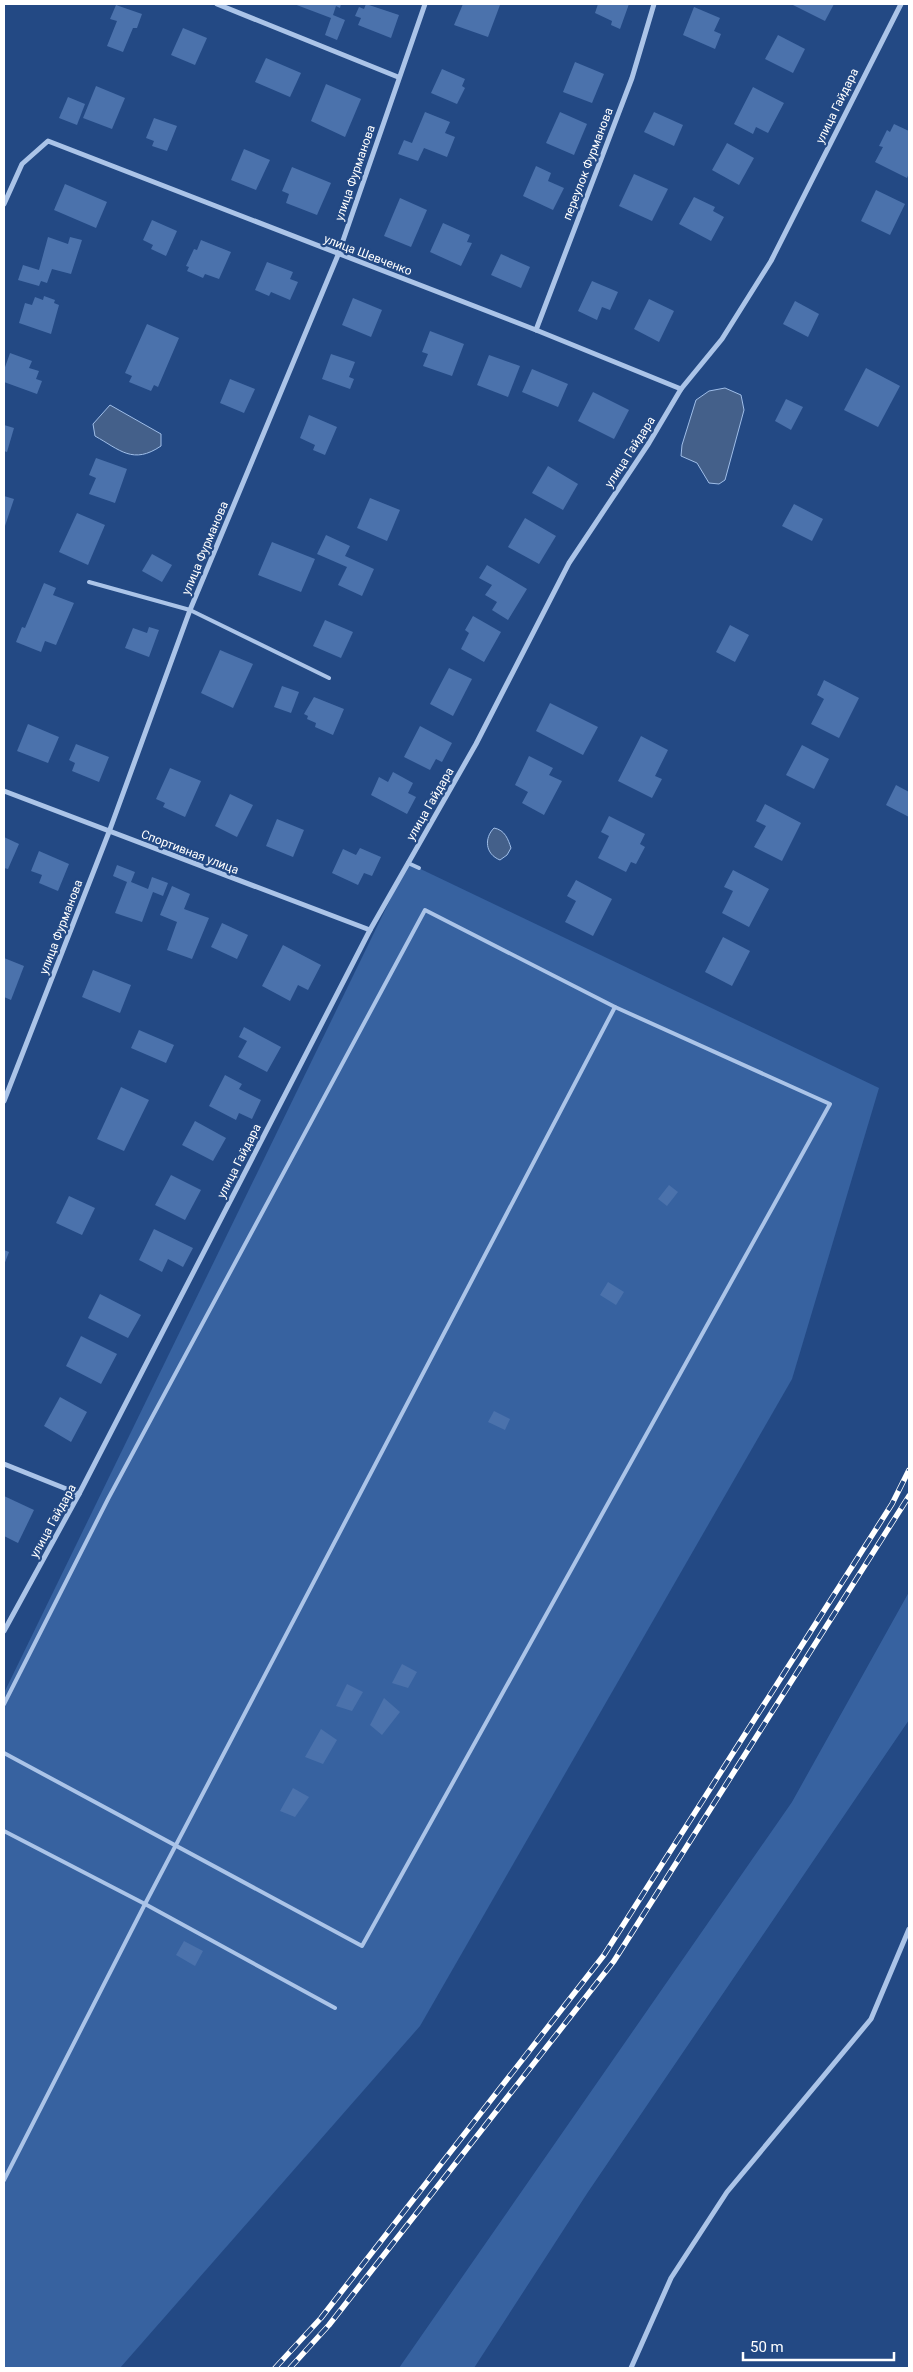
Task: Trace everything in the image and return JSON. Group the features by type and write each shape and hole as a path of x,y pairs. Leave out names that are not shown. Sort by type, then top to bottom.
{"street":[{"path":"217,4 398,77"},
{"name":"улица Фурманова","path":"4,1101 109,832 190,610 338,255 398,77 425,4"},
{"name":"переулок Фурманова","path":"536,330 632,78 654,4"},
{"name":"улица Гайдара","path":"4,1631 79,1494 370,930 476,744 569,563 649,443 681,389 722,339 771,261 901,4"},
{"name":"улица Шевченко","path":"4,204 22,164 48,141 338,255 536,330 681,389"},
{"name":"Спортивная улица","path":"4,790 109,832 370,930"},
{"path":"4,1464 79,1494"},
{"path":"631,2368 671,2278 727,2192 871,2019 909,1929"}],"lane":[{"path":"89,582 190,610 329,678"},
{"path":"408,863 419,868"},
{"path":"4,1704 113,1490 425,910 615,1007 830,1104 362,1946 4,1753"},
{"path":"4,2180 175,1846 615,1007"},
{"path":"4,1831 145,1904 335,2008"}],"shaded area":[{"path":"725,388 741,395 744,410 725,480 719,484 709,483 697,463 681,456 682,445 696,400 709,391"},
{"path":"110,405 161,434 161,446 151,452 134,455 119,450 95,436 93,424"},
{"path":"494,828 503,833 511,848 507,855 500,860 491,854 488,846 489,836"},
{"path":"408,863 879,1088 792,1379 420,2026 120,2368 4,2368 4,1693"},
{"path":"909,1592 909,1720 588,2192 474,2368 399,2368 792,1802"}],"building":[{"path":"294,4 341,4 340,8 336,6 333,15 345,20 337,40 325,35 331,18"},
{"path":"366,4 399,15 391,38 358,25 361,18 355,16 359,7 364,9"},
{"path":"463,4 500,5 488,37 454,25"},
{"path":"598,4 629,4 620,29 611,25 612,21 595,13"},
{"path":"791,4 834,4 825,21"},
{"path":"116,5 142,14 137,28 133,28 123,52 107,46 117,21 110,19"},
{"path":"694,7 720,18 714,31 721,34 715,49 683,35"},
{"path":"183,28 207,38 195,65 171,55"},
{"path":"778,35 805,49 793,73 765,59"},
{"path":"266,58 301,73 290,97 255,82"},
{"path":"575,62 604,74 592,103 563,92"},
{"path":"442,69 465,79 462,86 465,88 457,104 431,93"},
{"path":"326,84 361,99 345,137 311,121"},
{"path":"96,86 125,98 112,129 83,118"},
{"path":"753,87 784,103 768,133 756,127 753,134 734,124"},
{"path":"68,97 85,104 77,125 59,118"},
{"path":"425,112 450,122 445,133 455,137 447,157 424,148 418,161 398,154 404,140 412,143"},
{"path":"560,112 587,124 574,155 546,143"},
{"path":"654,112 683,125 674,146 644,132"},
{"path":"154,118 177,126 167,151 152,146 154,141 146,138"},
{"path":"894,124 909,131 909,173 907,178 875,162 883,147 879,146 887,130 890,132"},
{"path":"727,143 754,158 739,185 712,170"},
{"path":"244,149 270,160 256,190 231,180"},
{"path":"536,166 551,173 548,181 564,188 553,210 523,196"},
{"path":"292,167 331,183 317,215 286,203 289,194 282,191"},
{"path":"634,174 668,189 652,221 619,206"},
{"path":"65,184 107,202 96,228 54,210"},
{"path":"876,190 905,204 890,235 861,221"},
{"path":"694,197 715,207 713,211 724,217 711,241 679,224"},
{"path":"400,198 427,210 411,247 384,236"},
{"path":"152,220 177,231 166,256 151,249 153,245 143,240"},
{"path":"443,223 470,235 467,242 472,243 461,266 430,252"},
{"path":"48,237 68,244 70,237 82,240 71,274 52,269 47,283 41,281 39,286 18,280 23,265 39,270"},
{"path":"201,240 231,252 219,279 205,274 203,278 187,271 189,267 186,266 194,249 197,250"},
{"path":"501,254 530,267 521,288 491,275"},
{"path":"267,262 293,272 290,279 298,282 290,300 271,292 269,296 255,290"},
{"path":"592,281 618,292 610,310 602,307 597,320 578,311"},
{"path":"44,296 55,300 54,303 59,305 51,334 19,323 25,303 32,305 35,297 43,300"},
{"path":"353,298 382,310 371,337 342,325"},
{"path":"649,299 674,311 659,342 634,329"},
{"path":"795,301 819,314 808,337 783,324"},
{"path":"147,324 179,338 158,387 154,385 151,391 129,382 132,376 125,373"},
{"path":"430,331 464,344 452,376 423,366 428,354 422,352"},
{"path":"10,353 32,361 29,368 39,371 36,379 42,381 37,394 4,382 4,370"},
{"path":"331,354 355,362 349,377 354,379 350,389 322,379"},
{"path":"489,355 520,366 508,397 477,385"},
{"path":"866,368 900,386 878,427 844,410"},
{"path":"532,369 568,384 558,407 522,392"},
{"path":"230,379 255,389 244,413 220,403"},
{"path":"593,392 629,410 614,439 578,421"},
{"path":"786,399 803,407 791,430 775,421"},
{"path":"309,415 337,427 325,455 313,450 315,445 300,438"},
{"path":"4,425 14,428 7,452 4,451"},
{"path":"96,458 127,469 115,503 89,494 96,478 89,475"},
{"path":"548,466 578,484 563,510 532,493"},
{"path":"4,496 14,499 5,526 4,525"},
{"path":"370,498 400,510 387,541 357,528"},
{"path":"794,504 823,519 812,541 782,526"},
{"path":"77,513 105,525 88,565 59,552"},
{"path":"525,518 556,536 539,564 508,547"},
{"path":"326,535 350,546 345,556 374,569 362,596 338,585 347,567 317,554"},
{"path":"272,542 315,559 301,592 258,575"},
{"path":"152,554 172,565 162,582 142,571"},
{"path":"487,565 527,589 508,620 492,610 497,602 485,595 492,585 479,578"},
{"path":"44,583 56,588 53,595 74,603 56,645 45,641 41,652 16,642 22,627 25,628"},
{"path":"473,616 501,632 484,662 461,649 469,633 465,630"},
{"path":"325,620 353,632 341,658 313,646"},
{"path":"730,625 749,635 735,662 716,652"},
{"path":"149,627 159,630 149,657 125,648 133,628 147,633"},
{"path":"220,650 253,664 233,708 201,693"},
{"path":"449,668 472,679 453,716 430,704"},
{"path":"824,680 859,698 839,738 811,724 824,699 817,695"},
{"path":"282,686 299,692 291,713 274,707"},
{"path":"314,697 344,709 333,735 315,727 316,723 307,719 308,716 304,714"},
{"path":"550,703 598,727 583,755 536,731"},
{"path":"28,724 59,737 48,763 17,751"},
{"path":"420,726 452,743 442,762 436,759 430,770 404,757"},
{"path":"641,736 668,750 655,776 662,779 652,798 618,781"},
{"path":"76,744 109,757 99,782 72,771 75,763 69,760"},
{"path":"802,745 829,759 814,789 786,775"},
{"path":"529,756 553,768 549,775 562,781 544,815 522,803 528,792 515,785"},
{"path":"170,768 201,781 185,817 163,807 165,803 156,799"},
{"path":"393,772 413,783 408,793 416,797 407,814 371,795 379,777 388,782"},
{"path":"896,785 909,792 909,817 886,805"},
{"path":"230,794 253,805 237,837 215,826"},
{"path":"765,804 801,823 782,861 754,847 766,826 756,821"},
{"path":"609,816 645,834 640,844 645,847 636,864 631,862 626,872 598,858 609,836 601,832"},
{"path":"277,819 304,830 293,857 266,846"},
{"path":"4,837 19,844 8,869 4,868"},
{"path":"360,848 381,857 372,876 364,873 358,885 332,873 343,849 356,855"},
{"path":"39,851 69,864 58,891 39,883 42,875 31,871"},
{"path":"117,865 135,872 131,882 148,889 152,877 168,883 163,896 153,892 142,922 115,913 127,882 113,876"},
{"path":"733,870 769,889 749,927 722,913 733,891 724,887"},
{"path":"576,880 612,899 593,936 565,922 576,901 567,896"},
{"path":"172,886 190,894 184,909 209,918 192,959 167,950 177,922 160,915"},
{"path":"222,923 248,935 237,959 211,947"},
{"path":"723,937 750,951 732,986 705,972"},
{"path":"283,945 321,965 308,990 298,985 290,1001 262,986"},
{"path":"4,958 24,966 11,1000 4,997"},
{"path":"93,970 131,985 120,1013 82,997"},
{"path":"244,1027 281,1047 267,1072 238,1057 247,1041 239,1037"},
{"path":"139,1030 174,1045 166,1063 131,1048"},
{"path":"225,1075 242,1084 239,1089 261,1100 252,1119 239,1113 236,1120 209,1106"},
{"path":"121,1087 149,1100 124,1151 97,1139"},
{"path":"195,1121 226,1138 213,1161 182,1145"},
{"path":"171,1175 201,1190 185,1220 155,1205"},
{"path":"669,1185 678,1192 667,1206 658,1199"},
{"path":"69,1196 95,1208 82,1235 56,1223"},
{"path":"154,1229 193,1248 183,1267 168,1259 162,1272 139,1260"},
{"path":"4,1250 9,1252 4,1265"},
{"path":"608,1282 624,1292 616,1305 600,1295"},
{"path":"100,1294 141,1315 128,1338 88,1318"},
{"path":"81,1336 117,1354 101,1384 66,1366"},
{"path":"60,1397 87,1412 71,1442 44,1426"},
{"path":"494,1411 510,1419 505,1430 488,1422"},
{"path":"4,1496 34,1510 18,1543 4,1536"},
{"path":"402,1664 417,1672 408,1688 392,1683"},
{"path":"347,1684 363,1692 352,1711 336,1706"},
{"path":"384,1698 400,1712 382,1735 370,1725"},
{"path":"321,1729 337,1740 323,1764 305,1757"},
{"path":"293,1788 309,1797 295,1817 280,1811"},
{"path":"184,1941 203,1951 195,1966 176,1955"}],"railway":[{"path":"275,2368 321,2318 604,1955 892,1504 909,1470"},
{"path":"290,2368 329,2325 614,1961 909,1496"}]}
